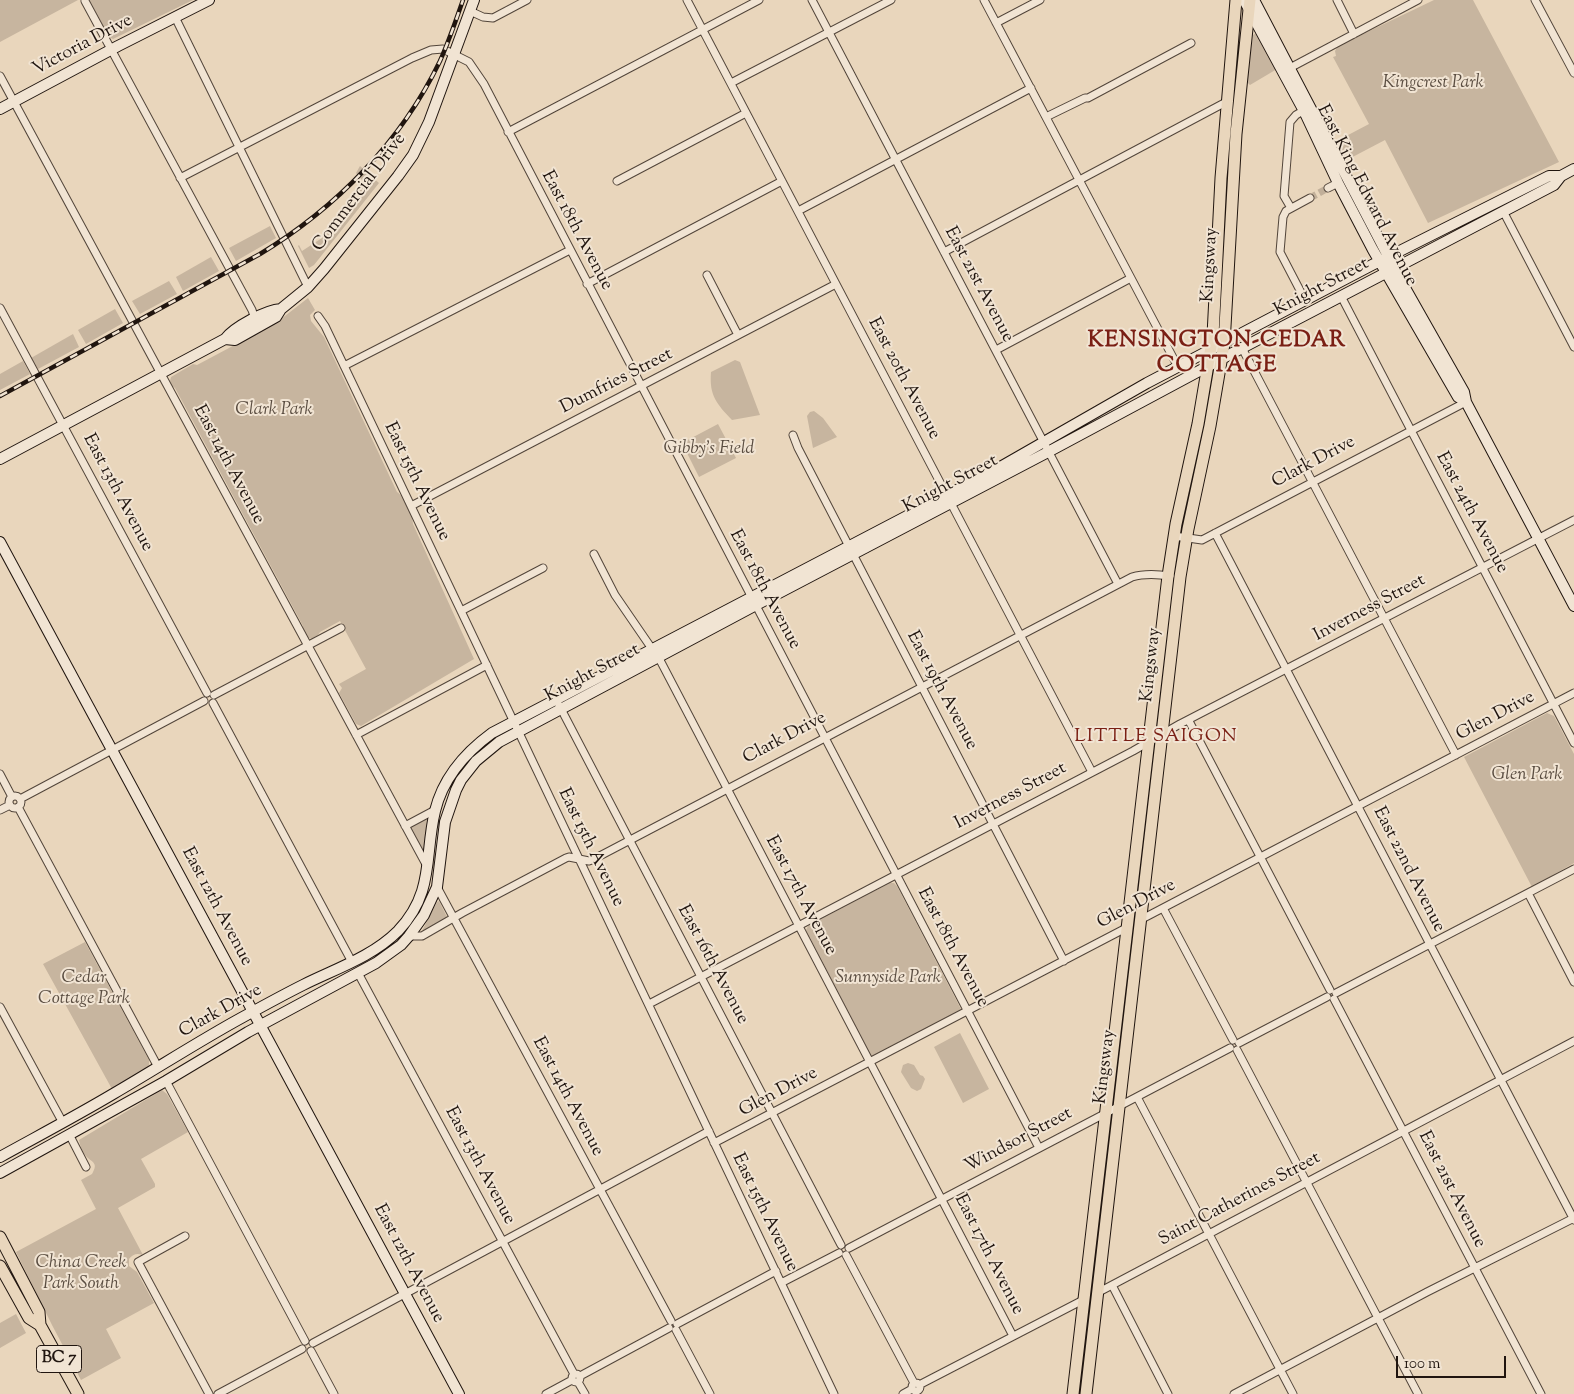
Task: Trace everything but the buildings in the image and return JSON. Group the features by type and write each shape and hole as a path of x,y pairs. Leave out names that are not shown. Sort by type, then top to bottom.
{"main road":[{"name":"Victoria Drive","path":"0,109 111,49 209,0"},
{"name":"Commercial Drive","path":"226,339 235,340 276,317 281,309 308,287 369,213 412,155 429,122 474,0"},
{"name":"Kingsway","path":"1086,1394 1162,734 1174,576 1174,536 1198,424 1213,335 1226,102 1236,0"},
{"name":"Kingsway","path":"1073,1394 1149,742 1174,576 1186,538 1210,426 1224,344 1236,134 1250,3"},
{"name":"East King Edward Avenue","path":"1250,3 1390,270 1464,392 1466,402 1574,606"},
{"name":"East King Edward Avenue","path":"1307,109 1338,182 1384,258"},
{"name":"Knight Street","path":"437,887 445,822 458,785 468,770 488,750 518,731 561,709 655,654 753,601 1554,185 1561,176 1574,169"},
{"name":"Knight Street","path":"1046,448 1178,367 1384,258 1549,176 1561,176"},
{"name":"Commercial Drive","path":"0,459 226,339 230,332 272,310 281,309"},
{"name":"East 12th Avenue","path":"0,542 459,1394"},
{"name":"Knight Street","path":"428,869 435,810 449,780 466,756 481,741 514,720 556,699 655,654"},
{"name":"Clark Drive","path":"0,1157 204,1039 381,945 406,921 421,895 428,869"},
{"name":"Clark Drive","path":"0,1174 166,1081 260,1025 386,957 409,936 424,915 437,887"},
{"name":"BC 7","path":"0,1237 39,1312 40,1325 78,1394"},
{"name":"BC 7","path":"0,1266 28,1318 40,1325"}],"street":[{"path":"470,11 483,17 493,18 527,0"},
{"name":"East 20th Avenue","path":"687,0 1092,772"},
{"path":"508,132 759,0"},
{"name":"East 21st Avenue","path":"812,0 1118,584"},
{"path":"731,84 891,0"},
{"path":"984,0 1178,367"},
{"path":"996,23 1040,0"},
{"path":"1337,0 1354,34"},
{"path":"1286,69 1418,0"},
{"path":"1535,0 1574,73"},
{"path":"85,1 255,319"},
{"path":"175,17 308,287"},
{"path":"1046,117 1088,98 1191,43"},
{"path":"180,178 412,58 438,48 443,48 454,54"},
{"name":"East 18th Avenue","path":"454,54 471,64 484,84 1039,1148"},
{"name":"East 14th Avenue","path":"0,76 428,869"},
{"path":"798,211 1031,88"},
{"path":"944,252 1240,94"},
{"path":"1291,208 1284,196 1290,122 1292,118 1307,109"},
{"path":"617,181 746,113"},
{"path":"587,284 782,181"},
{"path":"1328,188 1338,182"},
{"path":"1305,300 1280,252 1283,217 1286,211 1310,198"},
{"path":"1503,211 1574,347"},
{"path":"344,366 570,250"},
{"path":"707,276 738,335"},
{"path":"996,350 1131,278"},
{"name":"Dumfries Street","path":"411,506 836,284"},
{"name":"East 24th Avenue","path":"1341,296 1574,743"},
{"name":"East 13th Avenue","path":"0,308 352,962"},
{"name":"East 15th Avenue","path":"318,316 325,326 514,720 834,1394"},
{"path":"1242,348 1456,755"},
{"name":"Clark Drive","path":"1174,536 1200,541 1466,402"},
{"name":"East 19th Avenue","path":"793,435 850,550 994,823 1064,961"},
{"name":"Inverness Street","path":"648,1004 1574,520"},
{"name":"East 22nd Avenue","path":"1215,533 1574,1218"},
{"name":"East 17th Avenue","path":"594,554 615,595 655,654 727,788 1013,1336"},
{"path":"461,611 543,568"},
{"name":"Clark Drive","path":"409,936 422,936 566,858 589,861 1132,577 1141,574 1174,576"},
{"path":"12,797 20,799 204,701 204,696 211,697 341,628"},
{"path":"356,735 487,664"},
{"name":"Glen Drive","path":"714,1143 1574,693"},
{"name":"East 16th Avenue","path":"556,699 916,1388"},
{"name":"East 21st Avenue","path":"1189,721 1541,1394"},
{"path":"0,774 12,797 10,805"},
{"path":"18,807 21,804 20,799"},
{"path":"10,805 14,808 18,807"},
{"path":"0,810 10,805"},
{"path":"18,807 158,1067"},
{"path":"405,826 435,810"},
{"name":"Windsor Street","path":"781,1283 1574,869"},
{"name":"East 14th Avenue","path":"437,887 710,1394"},
{"path":"1528,893 1574,982"},
{"path":"1163,908 1418,1394"},
{"name":"East 13th Avenue","path":"358,973 585,1394"},
{"path":"0,1007 63,1122"},
{"name":"Saint Catherines Street","path":"903,1394 1574,1041"},
{"path":"166,1081 305,1341"},
{"path":"1137,1097 1293,1394"},
{"path":"305,1341 313,1343 709,1131"},
{"path":"70,1136 86,1167"},
{"path":"1234,1394 1574,1218"},
{"path":"185,1236 138,1262 208,1394 213,1394"},
{"path":"546,1394 776,1271"},
{"path":"1112,1285 1168,1394"},
{"path":"302,1349 302,1343 305,1341"},
{"path":"311,1351 314,1348 313,1343"},
{"path":"302,1349 305,1352 311,1351"},
{"path":"218,1394 302,1349"},
{"path":"311,1351 334,1394"}],"green space":[{"path":"0,0 78,0 0,42"},
{"path":"89,0 193,0 113,39 109,37"},
{"name":"Kingcrest Park","path":"1434,0 1473,0 1559,162 1428,223 1385,140 1343,162 1333,143 1369,124 1333,57 1336,56 1335,51 1338,46"},
{"path":"1256,33 1277,69 1250,85 1247,82 1253,35"},
{"path":"360,166 379,183 314,265 309,268 298,246 302,251 322,238 359,192 363,181 356,173"},
{"path":"270,226 276,238 236,261 229,248"},
{"path":"211,257 219,271 183,291 176,277"},
{"path":"169,281 177,294 140,314 132,301"},
{"name":"Clark Park","path":"308,298 315,310 310,315 311,321 324,337 397,492 408,506 413,524 474,659 361,726 356,724 339,693 342,688 339,684 366,669 340,621 320,632 312,639 306,637 303,626 170,381 171,377 193,364 197,365 276,323"},
{"path":"115,309 123,323 86,344 78,330"},
{"path":"73,334 79,347 38,369 31,358"},
{"path":"735,360 740,362 760,415 732,420 715,399 711,387 711,372"},
{"path":"23,361 30,374 0,390 0,374"},
{"path":"814,411 823,418 837,437 813,448 807,416 810,412"},
{"name":"Gibby's Field","path":"718,424 736,458 699,477 682,443"},
{"name":"Glen Park","path":"1547,713 1554,716 1574,754 1574,863 1532,887 1464,757"},
{"path":"427,818 425,851 423,851 411,827"},
{"name":"Sunnyside Park","path":"890,883 894,883 897,886 963,1013 874,1062 806,930 808,926"},
{"path":"439,901 447,917 422,931 437,902"},
{"name":"Cedar Cottage Park","path":"85,942 149,1060 149,1065 146,1069 112,1089 43,964"},
{"path":"960,1033 989,1089 963,1103 934,1047"},
{"path":"908,1063 914,1065 925,1079 921,1089 917,1091 911,1088 901,1072 903,1065"},
{"name":"China Creek Park South","path":"162,1090 167,1094 188,1132 141,1159 155,1187 118,1208 143,1255 137,1254 132,1256 129,1259 129,1266 137,1272 154,1303 106,1329 121,1358 81,1380 16,1252 96,1209 81,1180 92,1174 95,1165 83,1153 79,1140"},
{"path":"16,1314 26,1333 0,1348 0,1323"}],"tunnel":[{"path":"1310,198 1328,188"}],"railway":[{"path":"0,396 260,254 315,216 364,171 406,119 440,61 463,0"}],"district":[{"name":"KENSINGTON-CEDAR COTTAGE","path":"1217,355"},
{"name":"LITTLE SAIGON","path":"1156,738"}]}
